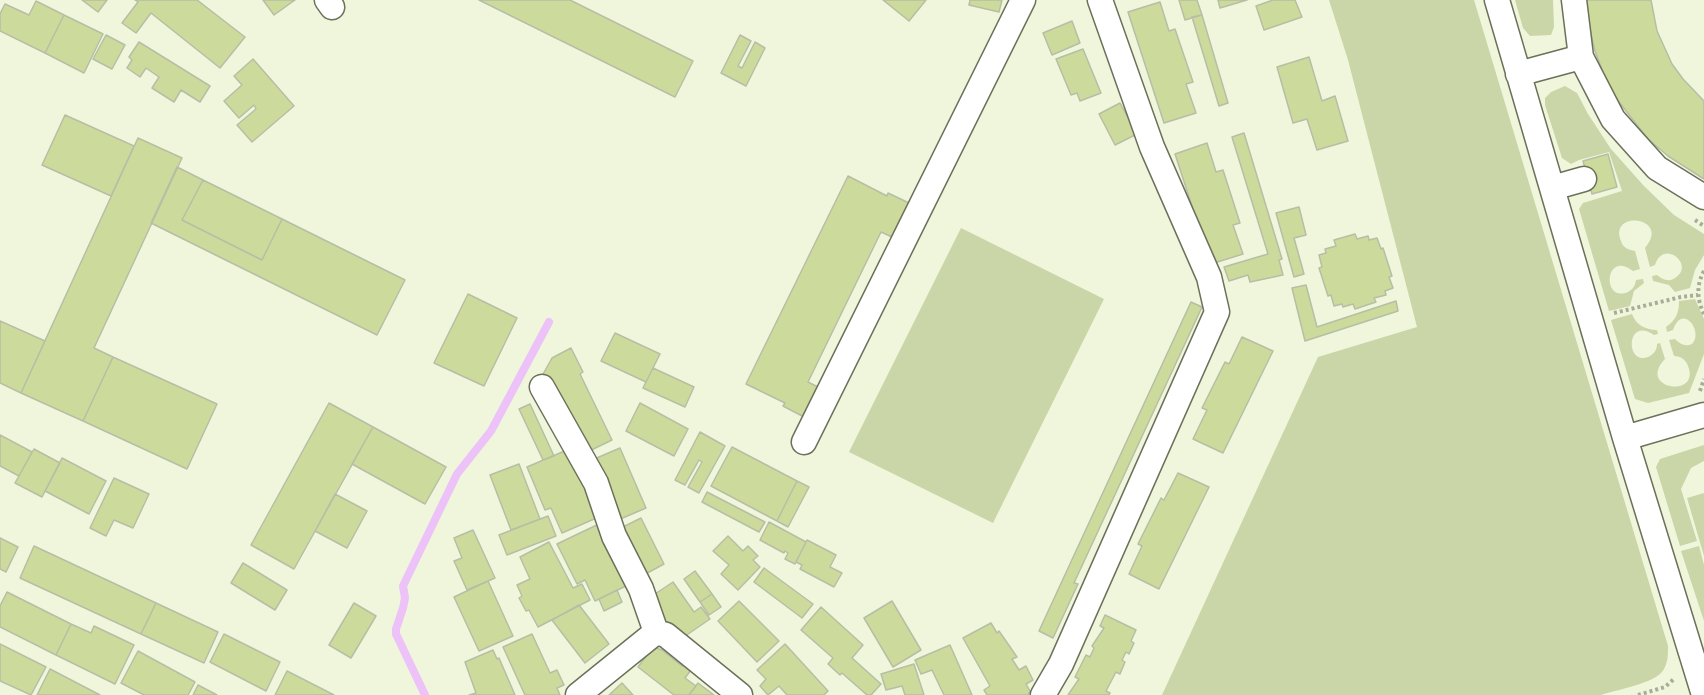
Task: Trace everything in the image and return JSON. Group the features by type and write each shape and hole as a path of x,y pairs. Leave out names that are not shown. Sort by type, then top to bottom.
{"street":[{"path":"804,442 1023,0"},
{"path":"1042,695 1060,664 1217,312 1209,277 1152,147 1100,0"},
{"path":"1497,0 1625,438 1704,695"},
{"path":"1574,0 1581,57 1613,119 1657,168 1704,198"},
{"path":"1518,74 1581,57"},
{"path":"1552,188 1584,179"},
{"path":"542,387 596,483 614,536 641,589 656,632"},
{"path":"1625,438 1702,404"},
{"path":"578,695 656,632"},
{"path":"656,632 666,635 740,695"}],"path":[{"path":"1704,271 1698,295 1704,314"},
{"path":"1605,316 1698,295"},
{"path":"1702,404 1704,379"}],"green space":[{"path":"1329,0 1474,0 1668,646 1665,667 1656,677 1601,695 1162,695 1318,357 1417,327 1348,60"},
{"path":"1515,0 1553,0 1554,27 1551,35 1530,36 1523,28"},
{"path":"1565,86 1577,93 1611,149 1644,186 1674,215 1704,234 1704,255 1695,270 1690,288 1675,292 1669,285 1653,281 1652,276 1657,275 1668,280 1675,278 1682,267 1680,261 1670,254 1664,254 1659,257 1655,265 1650,267 1645,248 1651,237 1651,229 1646,224 1630,221 1623,224 1619,231 1621,241 1627,248 1635,251 1640,269 1633,271 1624,266 1617,267 1612,271 1610,284 1613,290 1619,293 1631,290 1636,280 1643,279 1644,283 1634,291 1630,306 1609,311 1579,209 1583,203 1622,191 1609,152 1571,164 1562,158 1545,105 1545,98 1551,92"},
{"path":"961,228 1104,299 993,523 849,452"},
{"path":"1695,299 1704,319 1704,354 1689,393 1648,403 1635,399 1611,320 1632,314 1642,326 1657,330 1658,334 1654,335 1644,331 1633,336 1633,350 1642,358 1650,356 1660,343 1665,359 1658,369 1658,377 1670,386 1679,386 1686,383 1690,376 1688,366 1683,359 1674,356 1669,340 1675,339 1689,345 1695,339 1696,333 1687,319 1677,322 1673,330 1667,332 1666,327 1676,316 1679,301"},
{"path":"1704,445 1704,461 1691,468 1681,489 1697,541 1680,546 1656,467 1660,459"},
{"path":"1704,493 1704,556 1687,498"},
{"path":"1699,546 1704,565 1704,621 1681,551"}],"building":[{"path":"82,0 107,0 98,12"},
{"path":"135,0 197,0 245,37 220,68 151,13 136,33 122,23 138,2"},
{"path":"263,0 295,0 274,15"},
{"path":"479,0 570,0 693,61 675,97"},
{"path":"883,0 926,0 909,21"},
{"path":"970,0 1002,0 999,12 969,5"},
{"path":"1179,0 1197,0 1202,15 1185,20"},
{"path":"1218,0 1247,0 1220,8"},
{"path":"1273,0 1295,0 1302,17 1264,30 1256,6"},
{"path":"1586,0 1651,0 1657,31 1672,64 1704,101 1704,179 1668,156 1648,139 1616,98 1595,51"},
{"path":"36,1 64,15 45,53 0,31 0,14 5,4 29,15"},
{"path":"1160,2 1169,31 1175,29 1193,82 1186,84 1196,113 1164,123 1128,12"},
{"path":"64,15 103,34 84,73 45,53"},
{"path":"1202,15 1228,103 1219,106 1192,17"},
{"path":"1072,21 1080,43 1052,55 1043,33"},
{"path":"106,35 125,45 112,69 93,59"},
{"path":"740,35 751,41 738,66 742,68 755,42 765,48 746,86 721,73"},
{"path":"139,42 210,86 200,102 181,90 174,102 152,88 159,77 146,68 140,77 127,68 132,60 129,57"},
{"path":"1083,49 1101,93 1080,101 1077,93 1071,95 1056,59"},
{"path":"1309,57 1322,101 1335,96 1348,141 1317,150 1307,119 1293,123 1277,67"},
{"path":"253,59 294,106 252,142 237,125 256,109 254,105 239,118 224,101 242,85 234,76"},
{"path":"1120,103 1137,134 1115,145 1099,114"},
{"path":"65,115 134,146 111,196 42,165"},
{"path":"1244,133 1282,259 1279,260 1283,275 1250,282 1248,275 1229,281 1224,267 1268,254 1232,137"},
{"path":"138,138 182,158 94,348 113,357 83,421 21,393"},
{"path":"1207,143 1216,172 1223,170 1240,223 1233,225 1243,254 1211,264 1175,154"},
{"path":"1608,154 1617,187 1592,194 1583,161"},
{"path":"177,167 203,180 182,220 262,260 282,219 405,280 377,335 151,223"},
{"path":"848,176 887,196 888,193 909,203 892,237 881,232 808,382 818,387 804,417 783,406 785,403 746,384"},
{"path":"203,180 282,219 262,260 182,220"},
{"path":"1299,207 1306,235 1294,238 1304,274 1294,277 1276,213"},
{"path":"1355,234 1357,239 1368,236 1369,240 1377,238 1381,249 1383,248 1392,276 1389,277 1393,288 1385,291 1386,295 1374,298 1376,302 1355,309 1353,304 1343,307 1342,304 1334,306 1331,295 1328,296 1319,268 1322,267 1319,255 1326,253 1325,249 1336,246 1334,240"},
{"path":"1306,285 1317,327 1396,301 1398,311 1305,341 1292,288"},
{"path":"468,294 517,318 484,386 434,363"},
{"path":"1191,302 1202,307 1074,583 1078,584 1053,638 1039,631"},
{"path":"0,321 45,341 21,393 0,383"},
{"path":"615,333 660,354 646,382 601,361"},
{"path":"1242,337 1273,351 1223,453 1193,439 1207,410 1202,408 1225,362 1229,364"},
{"path":"571,348 583,372 580,374 612,440 581,455 542,376 552,358"},
{"path":"113,357 217,404 187,469 83,421"},
{"path":"653,368 694,387 685,407 643,388"},
{"path":"329,403 373,427 294,569 251,545"},
{"path":"640,403 688,429 674,456 626,431"},
{"path":"530,404 554,456 543,460 519,409"},
{"path":"373,427 446,467 425,504 352,464"},
{"path":"700,432 725,446 699,493 688,487 702,462 699,460 685,485 675,480"},
{"path":"0,435 32,452 19,476 0,466"},
{"path":"732,447 797,481 777,521 711,486"},
{"path":"620,448 646,508 618,520 592,460"},
{"path":"34,449 60,463 42,497 15,483"},
{"path":"567,450 579,477 584,475 601,516 562,533 551,508 545,510 527,467"},
{"path":"62,458 106,481 89,514 45,491"},
{"path":"519,464 540,519 511,530 490,475"},
{"path":"1178,473 1209,487 1159,589 1129,574 1142,546 1138,544 1161,498 1164,500"},
{"path":"114,478 149,494 133,528 114,520 106,536 90,528"},
{"path":"797,481 809,487 788,527 777,521"},
{"path":"707,492 765,522 759,532 702,502"},
{"path":"335,494 367,511 347,548 315,531"},
{"path":"548,516 556,536 507,555 499,535"},
{"path":"641,518 664,564 640,577 617,530"},
{"path":"603,522 632,583 595,601 585,580 577,584 557,544"},
{"path":"769,522 806,542 795,564 785,559 788,553 760,540"},
{"path":"473,530 495,578 467,590 454,561 462,558 454,538"},
{"path":"728,536 743,551 748,546 758,556 753,560 760,567 738,590 721,574 729,565 713,551"},
{"path":"0,538 18,547 6,572 0,569"},
{"path":"807,540 836,555 830,567 842,573 834,587 800,569 802,565 796,562"},
{"path":"549,542 573,588 582,584 590,600 538,627 519,598 522,596 517,585 530,579 520,557"},
{"path":"34,546 156,603 141,634 20,578"},
{"path":"243,563 287,590 275,610 231,583"},
{"path":"764,568 813,604 802,618 754,582"},
{"path":"695,571 712,594 700,602 684,579"},
{"path":"488,581 513,636 479,651 454,597"},
{"path":"673,582 694,612 701,607 710,619 678,641 649,598"},
{"path":"617,590 622,602 604,611 599,599"},
{"path":"7,592 71,624 56,655 0,627 0,606"},
{"path":"712,594 721,607 709,615 700,602"},
{"path":"739,601 779,641 757,662 718,621"},
{"path":"892,601 921,650 893,667 864,618"},
{"path":"156,603 218,632 204,663 141,634"},
{"path":"354,603 376,616 351,658 329,645"},
{"path":"579,605 609,644 585,663 552,620"},
{"path":"821,607 863,645 852,658 881,684 871,695 867,695 828,664 833,658 801,630"},
{"path":"1105,615 1136,630 1129,654 1126,652 1122,660 1125,662 1120,674 1116,672 1106,691 1110,693 1109,695 1068,695 1079,679 1075,677 1086,655 1090,657 1094,648 1092,646 1104,628 1100,626"},
{"path":"991,623 1017,657 1012,659 1019,670 1026,666 1033,680 1026,684 1030,691 1028,695 987,695 984,690 990,686 963,638"},
{"path":"71,624 91,633 94,626 134,645 115,684 56,655"},
{"path":"224,634 280,662 266,691 210,662"},
{"path":"532,634 550,673 557,670 564,685 557,688 560,695 525,695 503,647"},
{"path":"0,644 46,667 31,695 0,681"},
{"path":"785,644 828,691 824,695 787,695 779,686 768,695 760,686 766,679 757,670"},
{"path":"950,645 972,695 944,695 932,670 921,674 915,660"},
{"path":"653,647 662,650 682,666 684,664 691,670 685,678 696,686 689,695 674,695 638,667"},
{"path":"493,650 497,659 499,658 515,695 469,695 476,693 465,662"},
{"path":"138,651 195,682 188,695 144,695 121,683"},
{"path":"914,664 924,695 905,695 902,686 886,690 881,674"},
{"path":"50,669 100,695 37,695"},
{"path":"287,671 334,695 275,695"},
{"path":"622,683 633,695 609,695"},
{"path":"698,683 714,695 689,695"},
{"path":"198,685 217,695 193,695"}],"waterway":[{"path":"425,695 396,634 405,598 403,586 457,474 491,431 549,322"}]}
